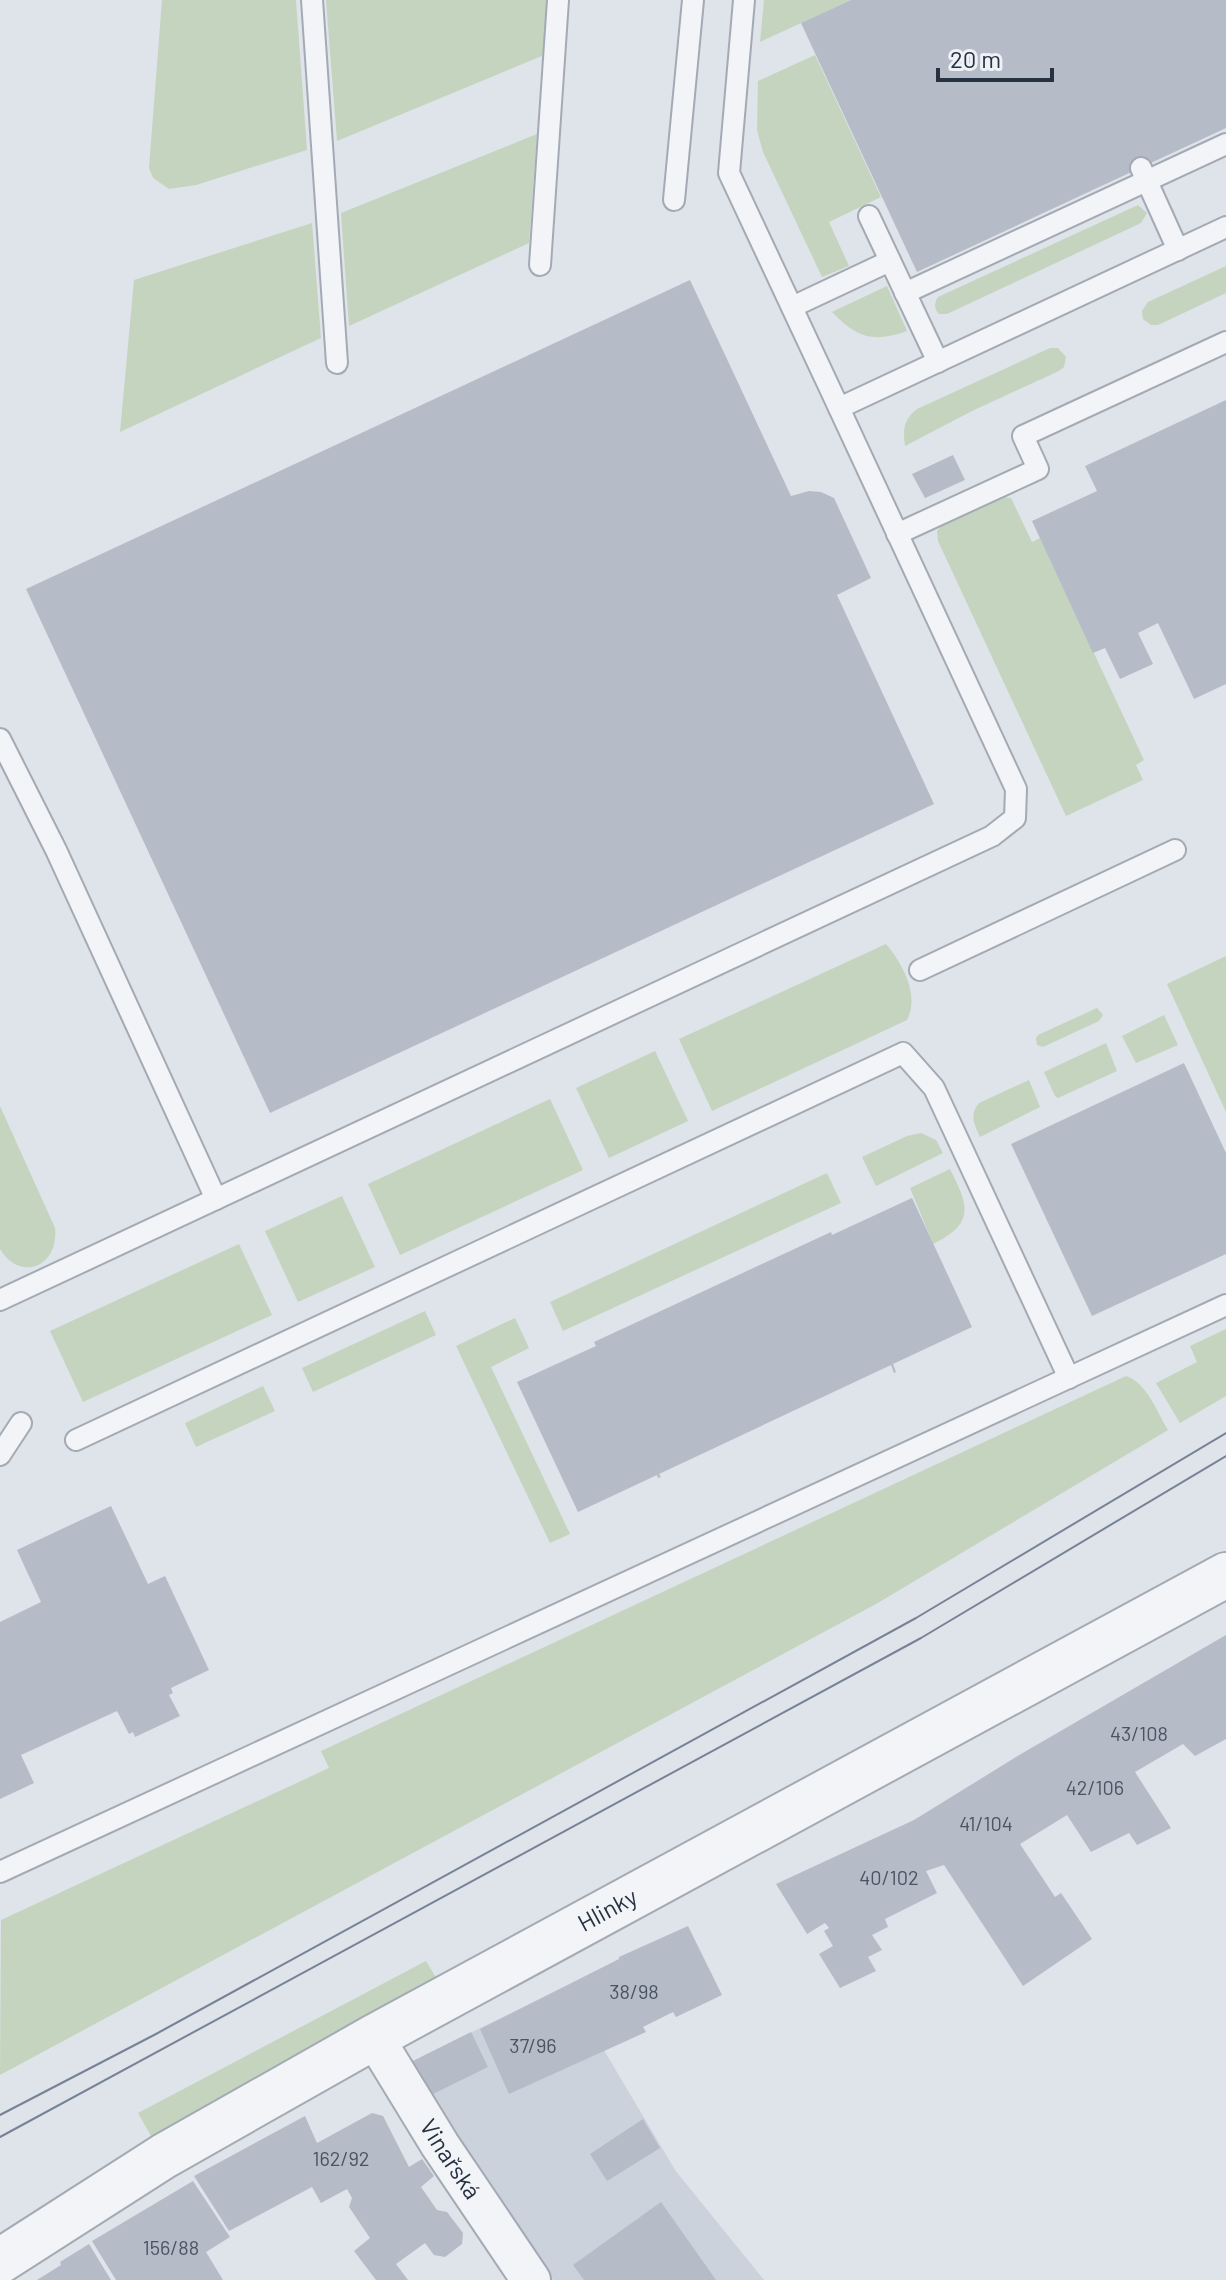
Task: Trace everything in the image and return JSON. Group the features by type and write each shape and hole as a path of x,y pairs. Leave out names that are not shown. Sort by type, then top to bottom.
{"street":[{"name":"Hlinky","path":"0,2261 164,2156 374,2037 1226,1575"},
{"name":"Vinařská","path":"374,2037 440,2145 531,2280"}],"lane":[{"path":"312,0 337,363"},
{"path":"540,265 558,0"},
{"path":"674,200 693,0"},
{"path":"0,1300 992,836 1015,818 1016,789 729,173 744,0"},
{"path":"905,293 1144,174 1226,144"},
{"path":"1144,174 1178,250"},
{"path":"869,216 938,362"},
{"path":"839,408 1226,227"},
{"path":"792,307 890,261"},
{"path":"897,534 1038,469 1023,436 1226,342"},
{"path":"0,739 56,850 216,1199"},
{"path":"920,970 1175,850"},
{"path":"76,1440 903,1053 934,1088 1069,1378"},
{"path":"0,1872 1226,1305"},
{"path":"0,1455 21,1423"}],"shaded area":[{"path":"566,1986 675,2170 764,2280 553,2280 427,2097 409,2063"}],"green space":[{"path":"162,0 296,0 307,150 196,185 169,189 153,178 149,168"},
{"path":"326,0 548,0 544,55 337,141"},
{"path":"764,0 851,0 760,42"},
{"path":"815,55 881,197 829,222 849,266 822,277 763,152 757,130 758,81"},
{"path":"537,134 529,243 349,326 341,213"},
{"path":"1138,205 1147,213 1141,223 947,314 939,314 936,310 938,297"},
{"path":"312,223 321,338 120,432 134,280"},
{"path":"1226,266 1226,293 1158,325 1151,325 1143,319 1142,311 1148,302"},
{"path":"887,286 907,331 884,337 866,336 849,328 832,312"},
{"path":"1050,348 1058,348 1066,357 1064,367 1059,371 905,446 905,426 917,409"},
{"path":"1001,497 1011,498 1032,542 1040,538 1144,760 1136,765 1143,780 1066,816 938,541 937,531 945,522"},
{"path":"886,944 898,960 910,990 907,1020 712,1111 679,1039"},
{"path":"1226,956 1226,1112 1167,984"},
{"path":"1097,1008 1103,1015 1099,1021 1043,1047 1037,1045 1038,1035"},
{"path":"1164,1015 1178,1045 1136,1063 1122,1036"},
{"path":"1106,1043 1117,1071 1058,1098 1055,1096 1044,1072"},
{"path":"655,1051 688,1121 609,1158 576,1088"},
{"path":"1029,1080 1040,1107 980,1137 973,1116 979,1103"},
{"path":"550,1099 583,1170 400,1255 368,1184"},
{"path":"0,1106 55,1228 51,1252 37,1266 18,1265 0,1249"},
{"path":"921,1133 936,1140 943,1153 876,1186 862,1157 907,1136"},
{"path":"950,1169 964,1203 962,1221 947,1236 933,1244 910,1188"},
{"path":"827,1173 841,1203 563,1331 550,1302"},
{"path":"342,1196 375,1267 298,1302 265,1231"},
{"path":"239,1244 272,1315 83,1402 50,1331"},
{"path":"425,1311 436,1335 313,1392 302,1368"},
{"path":"515,1318 529,1348 491,1367 570,1534 550,1543 456,1346"},
{"path":"1226,1329 1226,1396 1180,1423 1156,1383 1197,1362 1190,1346"},
{"path":"1126,1376 1146,1391 1168,1430 876,1604 0,2075 1,1920 329,1768 321,1751"},
{"path":"263,1386 275,1411 196,1447 185,1423"},
{"path":"426,1961 438,1981 151,2136 138,2113"}],"building":[{"path":"851,0 1226,0 1226,128 917,272 801,23"},
{"path":"690,280 791,496 809,491 834,498 871,578 837,595 934,804 270,1113 26,589"},
{"path":"1226,400 1226,684 1194,699 1158,623 1138,633 1153,664 1120,679 1105,648 1093,653 1032,521 1097,491 1085,466"},
{"path":"953,455 965,480 925,498 912,474"},
{"path":"1184,1063 1226,1153 1226,1254 1092,1316 1011,1144"},
{"path":"912,1198 972,1327 893,1364 894,1373 891,1365 659,1474 661,1477 657,1475 578,1512 517,1382 596,1346 594,1342 831,1232 832,1235"},
{"path":"111,1506 148,1584 165,1576 209,1670 171,1688 173,1693 169,1695 180,1716 135,1737 133,1732 129,1734 117,1711 21,1755 34,1783 0,1799 0,1622 41,1602 17,1550"},
{"path":"1226,1635 1226,1739 1195,1756 1183,1744 1135,1772 1171,1828 1137,1845 1129,1833 1091,1852 1067,1815 1020,1844 1055,1897 1061,1893 1092,1939 1023,1986 944,1865 926,1871 937,1893 885,1919 888,1927 872,1935 882,1950 868,1957 876,1971 840,1988 819,1954 833,1946 824,1931 829,1928 825,1923 807,1934 776,1884 914,1820"},
{"path":"688,1926 722,1995 676,2017 673,2012 643,2027 646,2032 509,2094 480,2029 619,1957"},
{"path":"471,2032 488,2067 427,2097 409,2063"},
{"path":"372,2113 383,2116 409,2167 422,2159 434,2176 421,2187 437,2210 447,2212 463,2233 462,2244 445,2257 434,2255 425,2243 396,2264 408,2280 376,2280 354,2251 370,2238 349,2207 352,2198 347,2189 321,2203 312,2187 229,2231 194,2176 305,2116 317,2143"},
{"path":"643,2119 660,2148 607,2181 590,2154"},
{"path":"193,2181 230,2237 206,2252 223,2280 116,2280 92,2241"},
{"path":"661,2202 716,2280 584,2280 573,2265"},
{"path":"89,2244 111,2280 37,2280 61,2265 60,2262"}],"tram line":[{"path":"0,2115 156,2034 916,1618 1226,1433"},
{"path":"0,2137 921,1638 1226,1456"}]}
